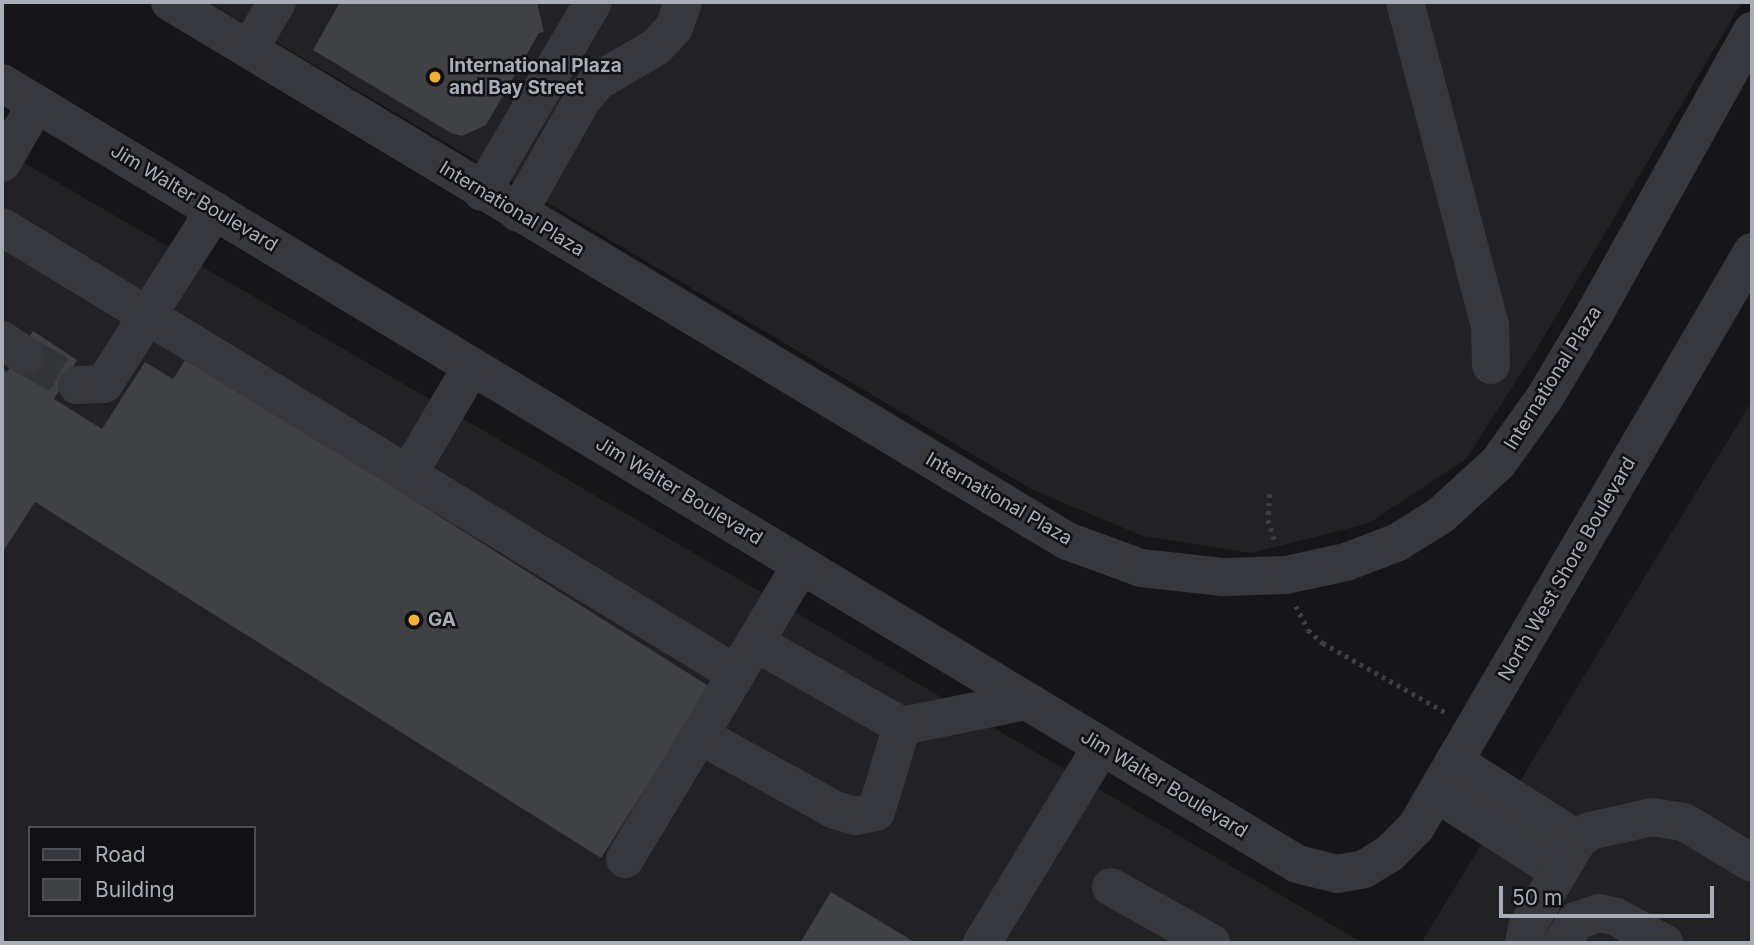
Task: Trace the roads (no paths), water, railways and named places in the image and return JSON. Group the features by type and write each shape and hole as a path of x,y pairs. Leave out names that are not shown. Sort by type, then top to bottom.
{"street":[{"name":"International Plaza","path":"170,2 482,192 1067,541 1141,568 1223,577 1286,575 1346,562 1398,542 1441,515 1498,463 1589,324 1752,31"},
{"path":"249,49 277,2"},
{"path":"482,192 593,2"},
{"path":"518,213 582,100 598,81 656,47 674,28 683,2"},
{"path":"1405,2 1490,325 1491,365"},
{"name":"Jim Walter Boulevard","path":"2,83 1297,864 1337,874 1364,869"},
{"path":"2,163 36,104"},
{"path":"77,386 104,384 215,210"},
{"path":"2,228 149,314 736,674"},
{"name":"North West Shore Boulevard","path":"1364,869 1389,854 1416,827 1752,252"},
{"path":"409,473 472,366"},
{"path":"625,859 802,565"},
{"path":"755,642 902,726 1026,701"},
{"path":"699,735 835,810 855,816 876,812 902,726"},
{"path":"982,943 1101,747"},
{"path":"1445,777 1578,840"},
{"path":"1445,777 1559,872"},
{"path":"1524,943 1527,927 1559,872 1578,840 1590,831 1652,817 1684,822 1752,863"},
{"path":"1111,887 1210,943"},
{"path":"1562,943 1576,921 1599,913 1616,917 1664,943"}],"tunnel":[{"path":"26,356 77,385"}],"place":[{"name":"International Plaza and Bay Street","path":"435,77"},
{"name":"GA","path":"414,620"}]}
